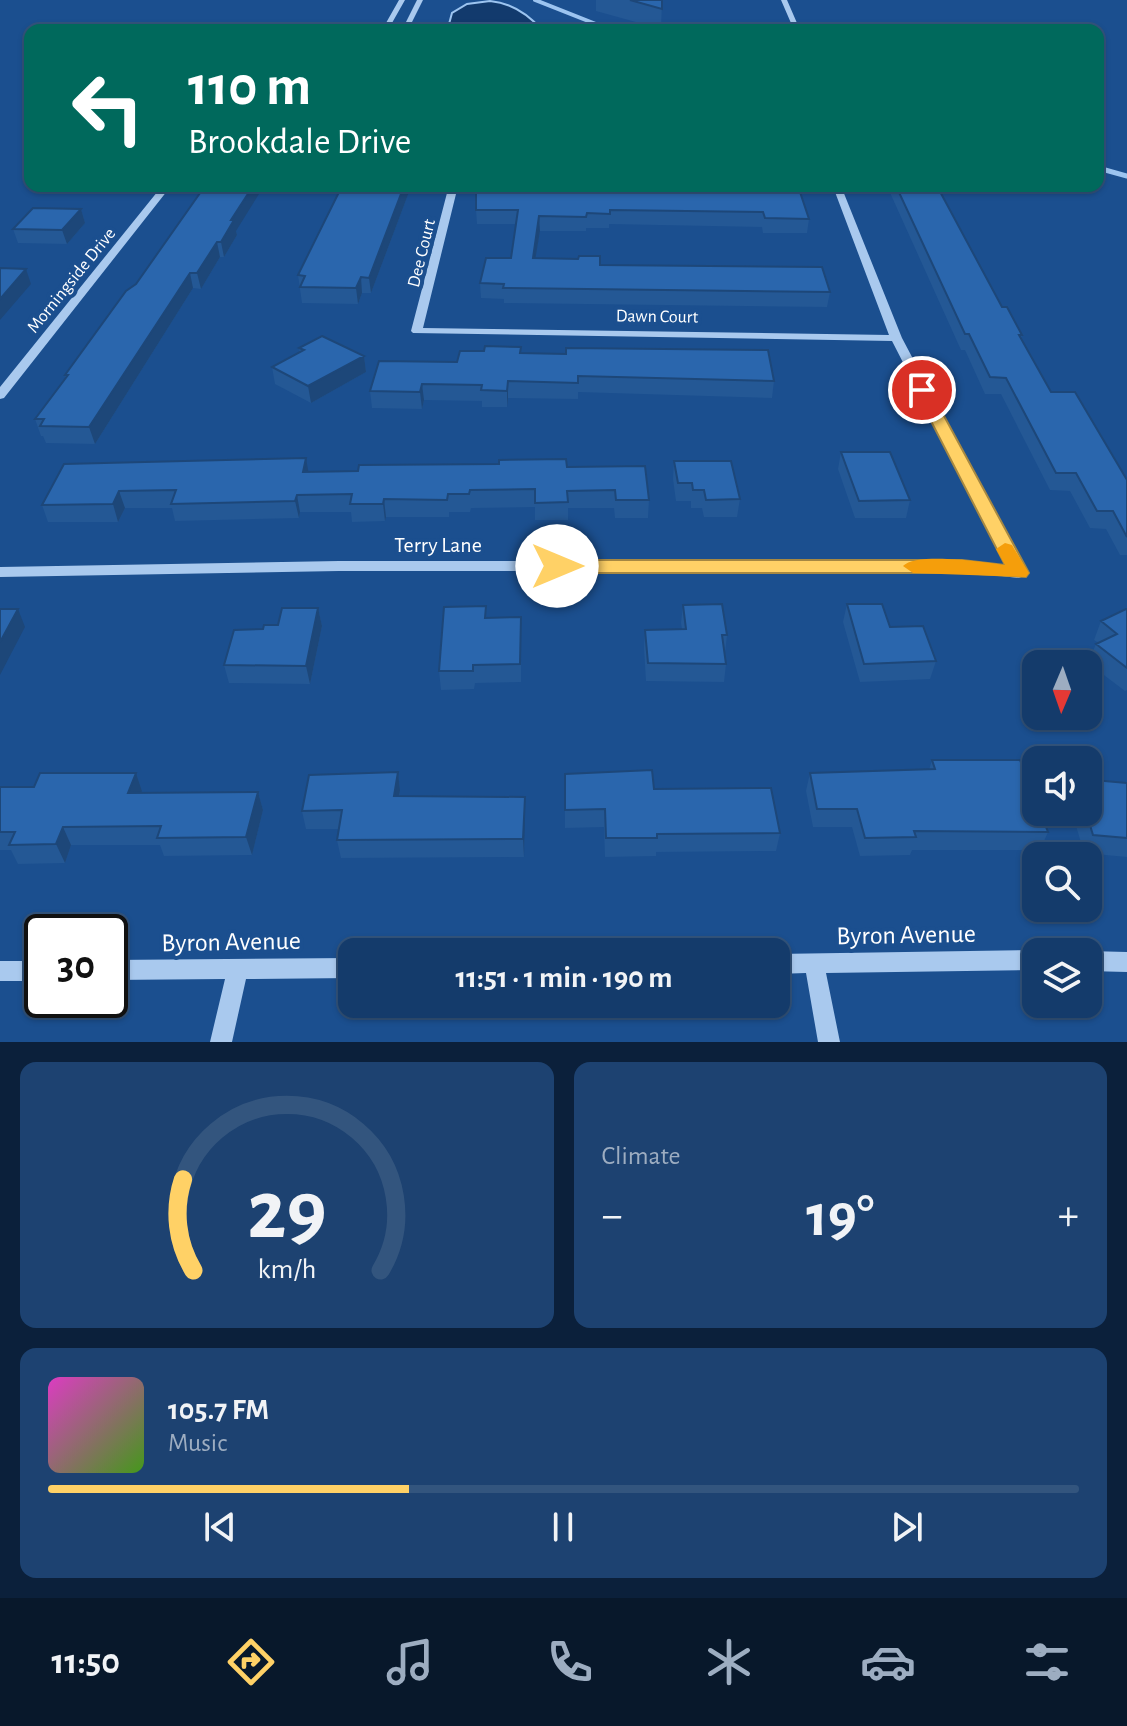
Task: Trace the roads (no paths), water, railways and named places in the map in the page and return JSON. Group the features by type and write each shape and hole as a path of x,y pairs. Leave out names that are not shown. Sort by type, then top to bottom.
{"street":[{"path":"389,24 402,0"},
{"path":"408,24 420,0"},
{"path":"784,0 794,24"},
{"path":"395,13 413,13"},
{"name":"Morningside Drive","path":"0,395 162,192"},
{"name":"Dee Court","path":"417,331 453,192"},
{"path":"840,192 896,338"},
{"name":"Dawn Court","path":"417,331 896,338"},
{"name":"Terry Lane","path":"0,572 339,566 962,566 1019,573 896,338"},
{"name":"Byron Avenue","path":"790,964 1022,960"},
{"path":"1102,961 1127,962"},
{"path":"814,963 829,1042"},
{"name":"Byron Avenue","path":"128,970 338,968"},
{"path":"221,1042 238,969"},
{"path":"0,971 24,971"}],"water":[{"path":"490,1 505,4 519,10 536,24 449,24 452,13 467,4"}],"waterway":[{"path":"535,0 596,24"},
{"path":"1104,170 1127,176"}]}
